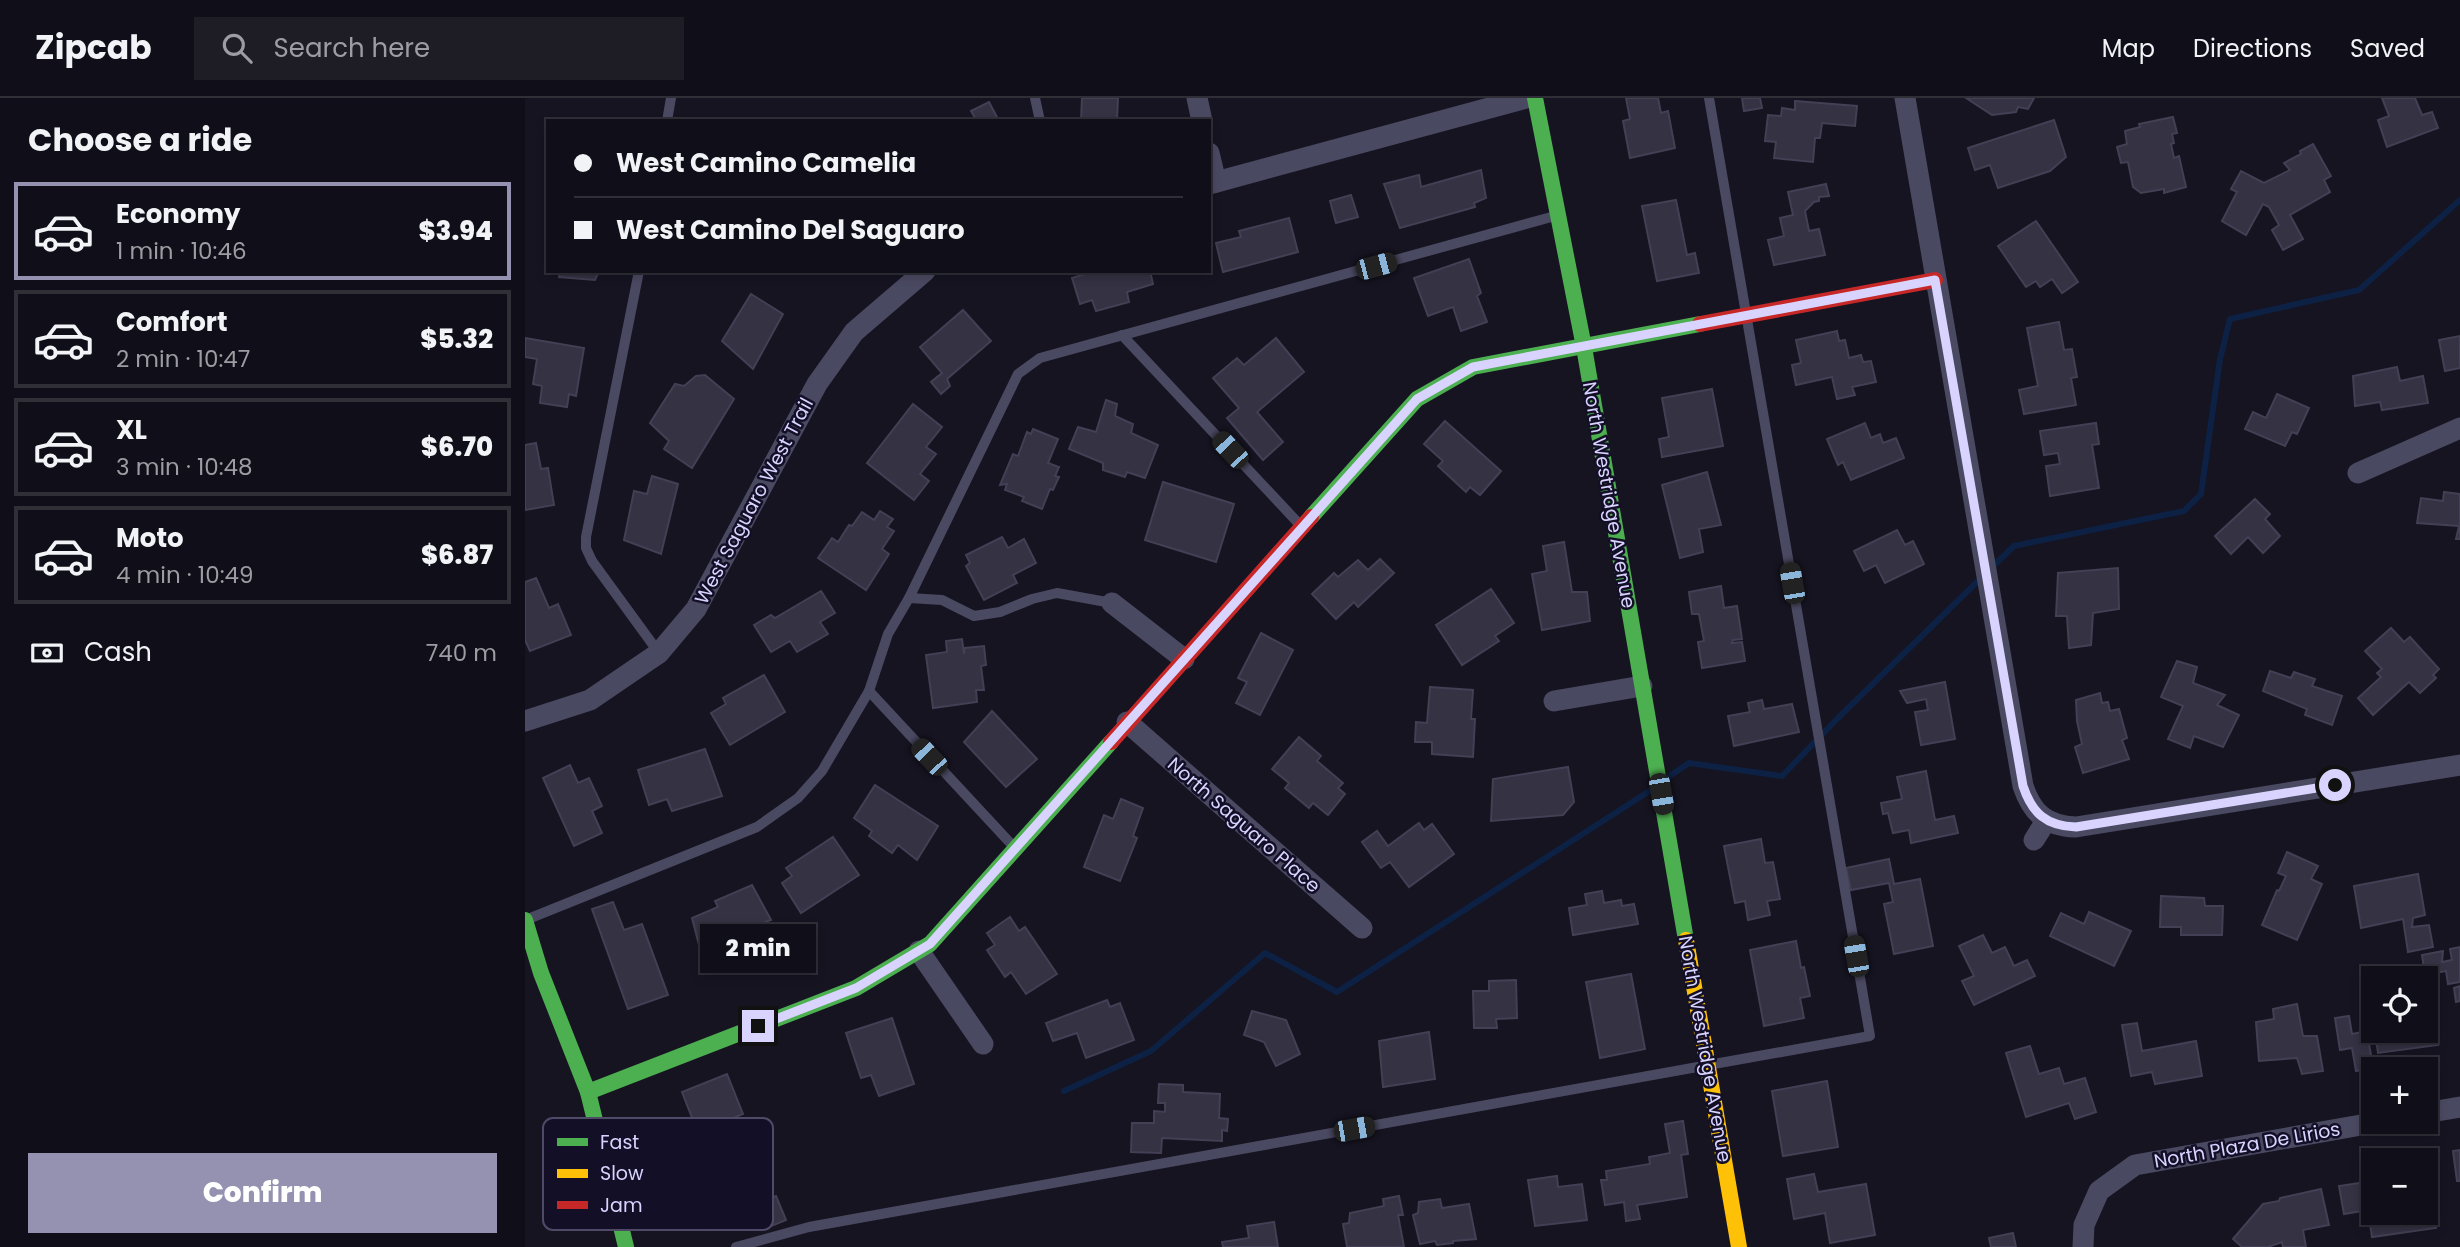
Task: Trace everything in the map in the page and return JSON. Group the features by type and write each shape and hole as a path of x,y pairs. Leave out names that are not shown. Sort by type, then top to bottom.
{"street":[{"path":"1197,98 1202,119"},
{"path":"1213,183 1478,105 1526,98"},
{"name":"North Westridge Avenue","path":"1535,98 1584,347 1739,1247"},
{"path":"1905,98 2023,786 2034,810 2043,819 2062,827 2076,827 2460,765"},
{"name":"West Saguaro West Trail","path":"525,721 590,700 659,653 696,609 817,384 846,342 923,273"},
{"path":"588,1092 856,988 930,944 1417,399 1473,367 1935,280"},
{"path":"2358,473 2460,428"},
{"path":"1112,603 1184,659"},
{"path":"1554,701 1642,686"},
{"name":"North Saguaro Place","path":"1127,722 1362,928"},
{"path":"2034,840 2043,819"},
{"path":"525,920 533,976 588,1092 594,1118"},
{"path":"919,951 983,1044"},
{"path":"2438,1111 2460,1107"},
{"name":"North Plaza De Lirios","path":"2083,1247 2084,1225 2099,1191 2135,1165 2361,1125"},
{"path":"622,1230 626,1247"}],"lane":[{"path":"667,119 671,98"},
{"path":"1035,98 1040,119"},
{"path":"736,1247 809,1227 1870,1036 1709,98"},
{"path":"525,920 757,827 798,798 822,771 869,691 888,634 909,598 1018,374 1040,358 1558,216"},
{"path":"639,273 586,548 592,561 659,653"},
{"path":"1122,335 1302,527"},
{"path":"909,598 942,600 974,616 1000,612 1032,599 1057,593 1112,603"},
{"path":"869,691 1015,848"}],"building":[{"path":"1082,98 1118,98 1117,119 1081,119"},
{"path":"1626,98 1658,98 1661,113 1668,111 1675,148 1630,158 1623,121 1630,119"},
{"path":"1742,98 1760,98 1762,108 1744,111"},
{"path":"1966,98 2034,98 2028,109 2018,107 2016,112 1992,115"},
{"path":"2382,98 2415,98 2422,115 2432,112 2438,128 2387,147 2378,120 2389,116"},
{"path":"1795,101 1857,106 1855,126 1822,123 1820,138 1815,138 1813,162 1774,158 1776,142 1765,141 1768,115 1781,116 1782,108 1795,110"},
{"path":"989,102 998,119 973,119 971,111"},
{"path":"2173,117 2177,133 2172,134 2174,143 2171,144 2174,158 2179,156 2186,187 2164,193 2164,189 2141,193 2133,187 2128,162 2121,163 2117,147 2127,144 2125,131 2140,127 2139,124"},
{"path":"2054,120 2066,157 2050,171 1998,188 1990,165 1975,170 1968,148"},
{"path":"2313,144 2331,176 2324,180 2330,192 2290,215 2303,239 2283,250 2272,230 2279,225 2269,207 2263,204 2246,235 2222,221 2237,192 2231,189 2241,171 2264,183 2290,170 2284,163"},
{"path":"1481,170 1486,198 1474,203 1475,207 1400,228 1384,184 1419,175 1421,187"},
{"path":"1826,184 1829,196 1819,197 1819,201 1805,211 1809,231 1819,229 1825,255 1774,265 1768,240 1784,236 1780,218 1793,215 1788,192"},
{"path":"1351,195 1358,217 1336,223 1330,201"},
{"path":"1676,200 1687,255 1695,253 1699,273 1657,281 1642,206"},
{"path":"1289,218 1298,252 1223,272 1216,243 1241,237 1239,231"},
{"path":"2036,221 2078,282 2062,293 2052,279 2040,287 2036,281 2026,287 1998,246"},
{"path":"1469,259 1481,293 1477,296 1487,322 1461,331 1453,307 1428,316 1414,278"},
{"path":"560,273 598,273 595,280 559,277"},
{"path":"1089,273 1150,273 1153,284 1127,292 1129,302 1096,311 1092,300 1080,304 1072,278"},
{"path":"751,294 783,314 753,369 722,341"},
{"path":"963,310 991,341 947,379 950,386 941,394 931,382 942,373 920,347"},
{"path":"2059,322 2064,350 2072,349 2077,377 2071,378 2076,405 2024,414 2019,390 2038,386 2027,328"},
{"path":"1837,331 1839,341 1845,340 1849,358 1861,355 1863,362 1871,361 1876,382 1852,387 1855,395 1837,399 1832,377 1796,385 1792,365 1801,363 1796,340"},
{"path":"2460,336 2460,368 2445,371 2439,340"},
{"path":"525,338 584,348 576,396 569,394 567,407 540,403 542,386 533,384 537,359 525,357"},
{"path":"1276,338 1304,372 1257,412 1283,442 1263,460 1227,418 1239,408 1213,378 1237,358 1244,365"},
{"path":"2397,367 2400,381 2423,376 2428,403 2382,410 2380,402 2355,406 2353,376"},
{"path":"705,375 734,399 692,468 664,449 669,441 650,423 675,384 684,386 696,376"},
{"path":"1712,389 1723,446 1662,457 1659,439 1669,437 1662,398"},
{"path":"2277,394 2309,408 2297,434 2292,432 2285,446 2245,429 2253,412 2266,418"},
{"path":"1106,400 1117,404 1115,416 1133,424 1131,433 1158,445 1145,478 1127,472 1125,477 1103,470 1103,463 1069,449 1078,427 1096,432"},
{"path":"913,404 942,427 926,447 936,454 920,474 929,481 914,500 867,463"},
{"path":"1445,421 1501,471 1480,495 1470,487 1466,492 1438,466 1443,461 1424,444"},
{"path":"1865,423 1871,438 1880,434 1883,443 1896,438 1904,458 1851,480 1843,462 1838,465 1827,439"},
{"path":"2096,423 2099,444 2092,445 2099,488 2050,496 2046,466 2060,464 2058,453 2044,455 2040,431"},
{"path":"1033,429 1058,439 1048,463 1059,467 1055,476 1059,477 1053,490 1050,489 1042,509 1022,501 1024,497 1005,490 1007,484 1000,485 1013,454 1018,456 1027,432 1031,434"},
{"path":"536,443 541,469 548,468 554,505 525,510 525,445"},
{"path":"1707,472 1721,525 1699,529 1703,552 1680,558 1662,485"},
{"path":"652,476 678,484 661,554 624,540 634,491 647,494"},
{"path":"1163,482 1234,504 1216,562 1145,540"},
{"path":"2444,492 2460,494 2460,539 2456,539 2459,526 2417,523 2421,498 2443,501"},
{"path":"2255,499 2270,514 2265,519 2280,536 2263,553 2248,537 2231,554 2215,536"},
{"path":"880,511 893,519 887,527 894,531 882,549 889,554 866,590 818,558 832,538 838,542 862,512 874,520"},
{"path":"1897,530 1905,545 1913,541 1924,564 1885,583 1876,565 1864,571 1854,551"},
{"path":"1002,537 1008,548 1024,539 1036,563 1013,575 1017,583 984,600 966,566 970,563 966,555"},
{"path":"1564,542 1572,592 1587,592 1590,621 1542,630 1532,574 1547,571 1543,546"},
{"path":"1380,559 1394,573 1358,607 1354,602 1336,619 1312,594 1334,573 1338,577 1358,560 1368,570"},
{"path":"2118,568 2119,609 2093,613 2091,645 2069,648 2067,616 2056,616 2058,573"},
{"path":"536,578 549,608 558,604 571,635 530,651 525,640 525,582"},
{"path":"1721,586 1724,608 1737,606 1742,639 1733,640 1732,643 1742,642 1745,661 1702,668 1698,642 1704,641 1699,614 1692,614 1689,592"},
{"path":"1491,589 1514,623 1495,636 1499,641 1462,665 1436,625"},
{"path":"821,591 835,613 820,622 828,634 797,652 790,641 771,652 754,625 771,615 775,618"},
{"path":"2391,628 2404,642 2410,637 2439,669 2433,675 2436,678 2420,693 2409,682 2373,715 2358,698 2381,677 2377,673 2382,669 2365,651"},
{"path":"1261,633 1293,650 1260,715 1236,703 1247,682 1238,678"},
{"path":"962,639 964,654 965,648 984,646 986,665 981,666 984,690 976,690 977,702 933,708 926,655 947,652 946,641"},
{"path":"2177,661 2197,667 2193,683 2225,695 2217,705 2239,715 2223,747 2194,736 2190,748 2168,739 2183,706 2161,697"},
{"path":"2270,671 2291,678 2294,672 2315,679 2312,686 2342,696 2332,725 2305,715 2307,709 2263,691"},
{"path":"764,675 785,712 730,745 711,713 726,704 723,698"},
{"path":"1945,682 1955,739 1921,745 1915,712 1928,710 1926,699 1907,703 1900,691"},
{"path":"1430,687 1473,690 1473,757 1432,754 1432,742 1415,742 1416,722 1427,723"},
{"path":"2100,693 2102,703 2108,702 2110,711 2119,709 2127,738 2122,740 2129,759 2083,773 2075,747 2082,744 2076,700"},
{"path":"1762,700 1764,709 1792,704 1799,732 1734,746 1728,716 1750,712 1748,703"},
{"path":"992,711 1037,759 1006,787 964,742"},
{"path":"1299,737 1321,756 1317,761 1343,783 1338,788 1345,794 1328,815 1313,803 1309,808 1285,788 1289,783 1272,769"},
{"path":"705,749 722,796 672,811 667,799 649,805 638,770"},
{"path":"570,765 578,783 589,778 602,806 592,811 602,833 574,846 543,778"},
{"path":"1568,767 1574,802 1563,815 1491,821 1493,779"},
{"path":"1926,771 1935,820 1954,816 1958,833 1911,843 1909,830 1893,833 1888,813 1883,814 1881,803 1902,799 1897,777"},
{"path":"875,785 938,826 917,860 898,845 892,853 869,836 872,831 854,818"},
{"path":"1121,799 1143,808 1133,836 1137,838 1120,881 1084,867 1104,815 1113,819"},
{"path":"1419,823 1424,830 1432,824 1454,854 1409,887 1390,862 1381,868 1362,842 1377,831 1388,846"},
{"path":"833,837 859,875 801,913 782,883 792,876 786,868"},
{"path":"1761,839 1765,863 1773,862 1780,899 1767,901 1770,915 1748,920 1745,901 1735,903 1724,846"},
{"path":"2287,852 2318,866 2311,879 2322,884 2297,940 2262,925 2286,876 2278,873"},
{"path":"1889,859 1894,884 1920,879 1933,946 1894,954 1884,904 1893,902 1889,883 1851,890 1846,868"},
{"path":"2418,874 2425,915 2413,918 2412,927 2429,925 2433,947 2408,952 2403,919 2361,928 2354,886"},
{"path":"752,885 771,920 699,945 692,918 718,907 715,901"},
{"path":"1602,891 1604,903 1621,900 1622,906 1634,904 1638,924 1573,935 1569,908 1587,905 1585,894"},
{"path":"2161,896 2204,898 2205,906 2223,906 2222,935 2181,935 2181,927 2160,927"},
{"path":"613,902 624,930 642,924 668,995 628,1009 592,909"},
{"path":"2089,912 2131,931 2114,966 2050,936 2061,913 2084,924"},
{"path":"1010,917 1019,931 1025,927 1057,974 1026,994 1011,972 1005,977 987,950 995,945 987,933"},
{"path":"1983,935 1992,953 2005,947 2014,966 2027,960 2035,976 1974,1005 1962,981 1974,976 1959,946"},
{"path":"1796,941 1810,996 1800,998 1804,1018 1764,1026 1750,950"},
{"path":"2460,947 2460,982 2448,984 2446,971 2438,973 2438,966 2424,966 2422,955 2443,951 2442,962 2452,960 2450,949"},
{"path":"1631,974 1645,1049 1600,1058 1586,982"},
{"path":"1516,980 1517,1018 1496,1019 1497,1028 1474,1028 1473,991 1489,991 1489,981"},
{"path":"2460,986 2460,1001 2456,1002 2454,988"},
{"path":"1107,1000 1110,1007 1120,1003 1134,1040 1086,1058 1077,1033 1053,1041 1046,1023"},
{"path":"2297,1004 2303,1036 2317,1036 2323,1071 2302,1074 2297,1058 2259,1061 2256,1022 2274,1019 2273,1009"},
{"path":"1252,1011 1286,1020 1300,1054 1276,1066 1264,1042 1244,1035"},
{"path":"2349,1016 2352,1034 2361,1032 2361,1043 2369,1043 2371,1057 2361,1057 2361,1070 2356,1071 2352,1048 2340,1050 2335,1018"},
{"path":"892,1018 914,1084 879,1096 871,1075 861,1078 846,1033"},
{"path":"2137,1023 2142,1051 2196,1041 2202,1076 2155,1084 2152,1072 2131,1076 2122,1025"},
{"path":"1429,1032 1435,1079 1383,1087 1379,1041"},
{"path":"2377,1043 2438,1043 2438,1045 2378,1053"},
{"path":"2030,1046 2039,1074 2059,1068 2064,1084 2085,1078 2096,1112 2075,1119 2069,1103 2026,1117 2006,1053"},
{"path":"727,1074 743,1114 733,1118 692,1118 682,1092"},
{"path":"1827,1081 1838,1147 1783,1156 1772,1091"},
{"path":"1159,1084 1183,1085 1183,1092 1220,1094 1219,1118 1228,1119 1227,1131 1222,1130 1222,1141 1162,1138 1161,1153 1131,1152 1132,1123 1154,1123 1154,1111 1165,1112 1165,1103 1158,1103"},
{"path":"1683,1121 1688,1154 1681,1155 1687,1197 1637,1205 1640,1219 1626,1221 1624,1202 1605,1205 1601,1180 1607,1180 1606,1171 1650,1164 1649,1157 1670,1153 1665,1124"},
{"path":"2460,1150 2460,1181 2457,1181 2453,1151"},
{"path":"1814,1174 1818,1192 1866,1184 1875,1235 1830,1243 1825,1213 1794,1219 1787,1179"},
{"path":"1557,1176 1558,1187 1582,1184 1587,1220 1535,1226 1528,1180"},
{"path":"2361,1183 2361,1211 2344,1214 2339,1186"},
{"path":"2321,1189 2329,1225 2303,1230 2306,1247 2283,1247 2282,1242 2268,1247 2242,1247 2233,1239 2263,1204"},
{"path":"776,1196 786,1220 773,1225 773,1197"},
{"path":"1399,1196 1403,1215 1398,1215 1404,1247 1347,1247 1343,1224 1349,1223 1350,1213 1384,1206 1383,1199"},
{"path":"1440,1199 1442,1208 1469,1204 1476,1239 1437,1245 1435,1241 1420,1244 1413,1215 1418,1213 1419,1202"},
{"path":"1274,1222 1278,1247 1223,1247 1222,1242 1249,1238 1247,1226"},
{"path":"2370,1225 2436,1225 2436,1228 2372,1237"},
{"path":"2013,1233 2016,1247 1991,1247 1989,1238"}],"waterway":[{"path":"1990,569 2014,546 2184,511 2201,494 2220,359 2230,319 2359,290 2460,200"},
{"path":"1668,777 1689,763 1782,776 1982,577"},
{"path":"1064,1091 1151,1051 1265,953 1337,992 1651,790"}],"traffic: fast":[{"path":"1535,98 1584,347 1686,940"},
{"path":"1311,517 1417,399 1473,367 1700,324"},
{"path":"588,1092 856,988 930,944 1111,742"},
{"path":"525,920 541,973 588,1092 594,1118"},
{"path":"622,1230 626,1247"}],"traffic: slow":[{"path":"1686,940 1739,1247"}],"traffic: jam":[{"path":"1700,324 1935,280"},
{"path":"1111,742 1311,517"}],"route":[{"path":"758,1026 856,988 930,944 1417,399 1473,367 1935,280 2023,786 2034,810 2046,821 2062,827 2076,827 2335,785"}]}
